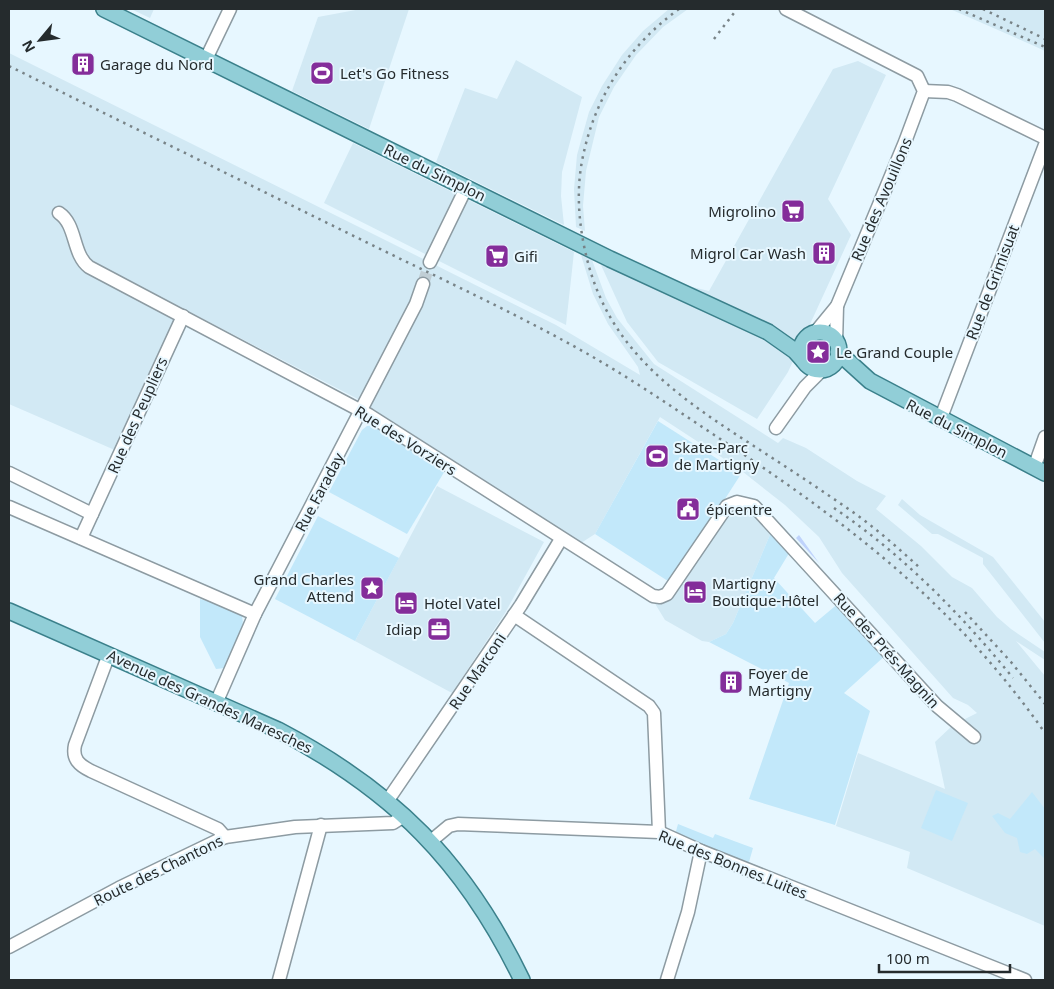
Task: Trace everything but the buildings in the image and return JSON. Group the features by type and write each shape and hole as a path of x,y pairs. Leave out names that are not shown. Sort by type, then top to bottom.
{"main road":[{"name":"Rue du Simplon","path":"104,9 610,259 768,332 791,348 804,361"},
{"name":"Rue du Simplon","path":"768,332 791,336 811,335"},
{"path":"826,334 837,347 834,363 824,370 812,368 804,361 802,346 811,335 826,334"},
{"name":"Rue du Simplon","path":"837,347 870,381"},
{"name":"Rue du Simplon","path":"824,370 870,381 940,420 1040,470"},
{"name":"Avenue des Grandes Maresches","path":"9,611 217,701 315,749 350,772 388,800 431,841 483,909 522,980"}],"street":[{"path":"206,59 230,9"},
{"path":"786,9 917,76 924,91 948,92 957,95 1045,138"},
{"name":"Rue des Avouillons","path":"811,335 837,306 905,142 924,91"},
{"name":"Rue de Grimisuat","path":"940,420 1045,145"},
{"path":"430,262 466,188"},
{"name":"Rue des Vorziers","path":"59,213 67,221 86,264 361,411 648,593 660,597 668,594 727,506 737,502"},
{"name":"Rue Faraday","path":"217,701 255,614 416,304 423,284"},
{"name":"Rue des Avouillons","path":"837,306 837,347"},
{"name":"Rue des Peupliers","path":"81,538 183,316"},
{"path":"804,361 805,387"},
{"path":"776,428 805,387 824,370"},
{"path":"1040,470 1045,436"},
{"path":"9,473 92,514"},
{"name":"Rue des Prés-Magnin","path":"737,502 754,506 798,550 937,706 974,737"},
{"path":"9,507 255,614"},
{"name":"Rue Marconi","path":"388,800 514,615 561,539"},
{"path":"514,615 649,706 654,719 659,832"},
{"path":"109,654 75,745 74,755 77,761 91,771 218,829 225,837"},
{"name":"Route des Chantons","path":"9,947 119,888 225,837 256,831 321,825 393,823 404,816"},
{"name":"Rue des Bonnes Luites","path":"431,841 449,826 458,824 659,832 700,851 1025,980"},
{"path":"279,980 321,825"},
{"path":"667,980 688,912 700,851"}],"shaded area":[{"path":"131,9 154,9 150,18"},
{"path":"361,9 409,9 369,129 292,91 318,17"},
{"path":"669,9 688,9 663,27 636,55 614,87 599,117 586,171 583,206 585,231 576,227 574,189 577,155 589,112 602,86 622,55 643,31"},
{"path":"950,9 1045,9 1045,51 1032,45"},
{"path":"9,53 556,325 640,375 638,367 608,324 593,294 581,255 592,260 606,298 617,318 654,364 778,443 783,438 806,448 857,481 886,496 876,509 921,546 952,577 972,588 997,617 1011,629 1045,652 1045,660 1016,641 1045,676 1045,926 907,868 910,852 836,826 858,753 945,789 935,742 953,725 977,713 968,705 953,698 842,573 819,537 785,505 738,468 660,417 595,534 581,543 356,398 182,308 117,451 9,404"},
{"path":"516,60 582,97 562,172 561,196 564,225 436,162 465,88 497,99"},
{"path":"858,61 886,75 828,199 851,235 788,372 757,419 658,362 627,322 601,265 709,291 833,69"},
{"path":"353,143 574,252 566,325 324,203"},
{"path":"815,340 823,340 830,347 830,355 823,362 815,362 808,355 808,347"},
{"path":"658,421 741,474 671,583 595,534"},
{"path":"375,425 446,469 407,534 329,492 362,430 367,426"},
{"path":"437,486 544,542 505,613 452,693 355,641"},
{"path":"902,499 920,515 993,557 1045,622 1045,643 983,564 983,558 938,534 932,534 898,505"},
{"path":"731,508 751,509 772,530 733,623 726,634 709,642 702,641 665,620 654,602 667,602 674,594"},
{"path":"318,516 399,558 355,641 275,599"},
{"path":"772,530 791,550 774,578 815,623 840,602 887,654 844,693 870,711 835,825 749,799 789,683 709,642 726,634 733,623"},
{"path":"799,535 819,563 796,538"},
{"path":"200,599 240,610 243,625 242,632 225,668 216,669 200,637"},
{"path":"936,790 968,803 952,841 921,828"},
{"path":"1032,792 1045,809 1045,859 1035,849 1027,854 1020,852 1017,838 1005,833 992,816 998,813 1010,819"},
{"path":"678,824 713,838 715,834 753,848 749,862 745,863 738,858 737,860 675,835"}],"tunnel":[{"path":"423,284 430,262"}],"railway":[{"path":"679,9 660,24 629,57 604,95 587,138 580,173 579,210 584,247 597,290 611,318 627,342 668,385 717,421 854,513 920,568"},
{"path":"714,39 737,9"},
{"path":"959,9 1045,47"},
{"path":"983,9 1045,39"},
{"path":"9,66 505,310 586,353 642,387 779,479 864,542 903,575 941,610 977,648 1012,689 1045,733"},
{"path":"834,508 907,565 973,631 1013,678"},
{"path":"965,612 1011,662 1045,704"}],"place":[{"name":"Garage du Nord","path":"83,64"},
{"name":"Let's Go Fitness","path":"322,73"},
{"name":"Migrolino","path":"793,211"},
{"name":"Migrol Car Wash","path":"824,253"},
{"name":"Gifi","path":"497,256"},
{"name":"Le Grand Couple","path":"818,352"},
{"name":"Skate-Parc de Martigny","path":"657,456"},
{"name":"épicentre","path":"688,509"},
{"name":"Grand Charles Attend","path":"372,588"},
{"name":"Martigny Boutique-Hôtel","path":"695,592"},
{"name":"Hotel Vatel","path":"406,603"},
{"name":"Idiap","path":"439,629"},
{"name":"Foyer de Martigny","path":"731,682"}]}
